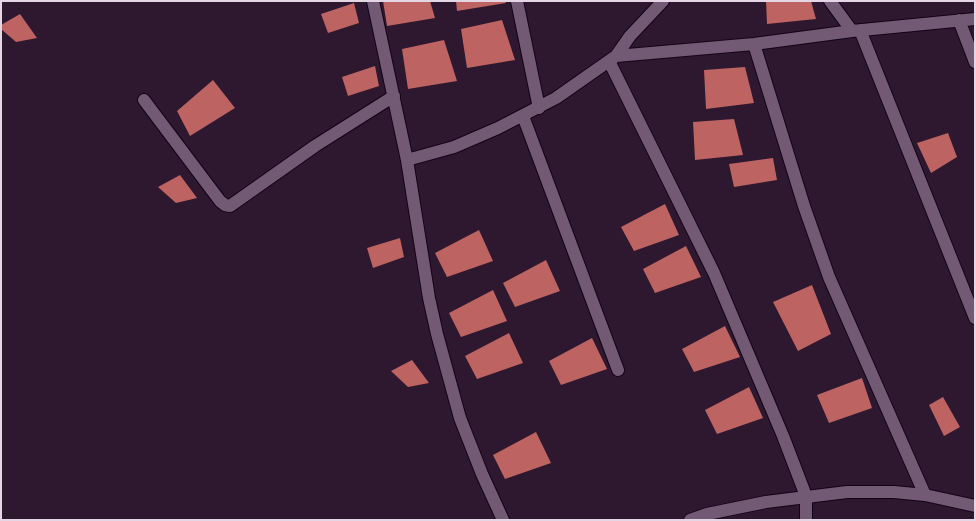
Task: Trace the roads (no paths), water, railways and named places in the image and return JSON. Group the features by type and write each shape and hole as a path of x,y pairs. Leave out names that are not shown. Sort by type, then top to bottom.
{"street":[{"path":"373,1 407,160 429,298 452,391 468,440 503,520"},
{"path":"517,1 538,108"},
{"path":"407,160 454,146 498,128 556,98 612,59 630,36 662,1"},
{"path":"830,1 856,31 975,318"},
{"path":"612,59 975,19"},
{"path":"959,20 975,62"},
{"path":"754,44 796,184 829,277 925,495"},
{"path":"612,59 714,273 780,429 806,496 806,520"},
{"path":"144,100 220,201 225,205 230,206 314,146 394,96"},
{"path":"523,116 618,370"},
{"path":"690,520 707,514 766,502 847,492 894,492 925,495 975,506"}]}
